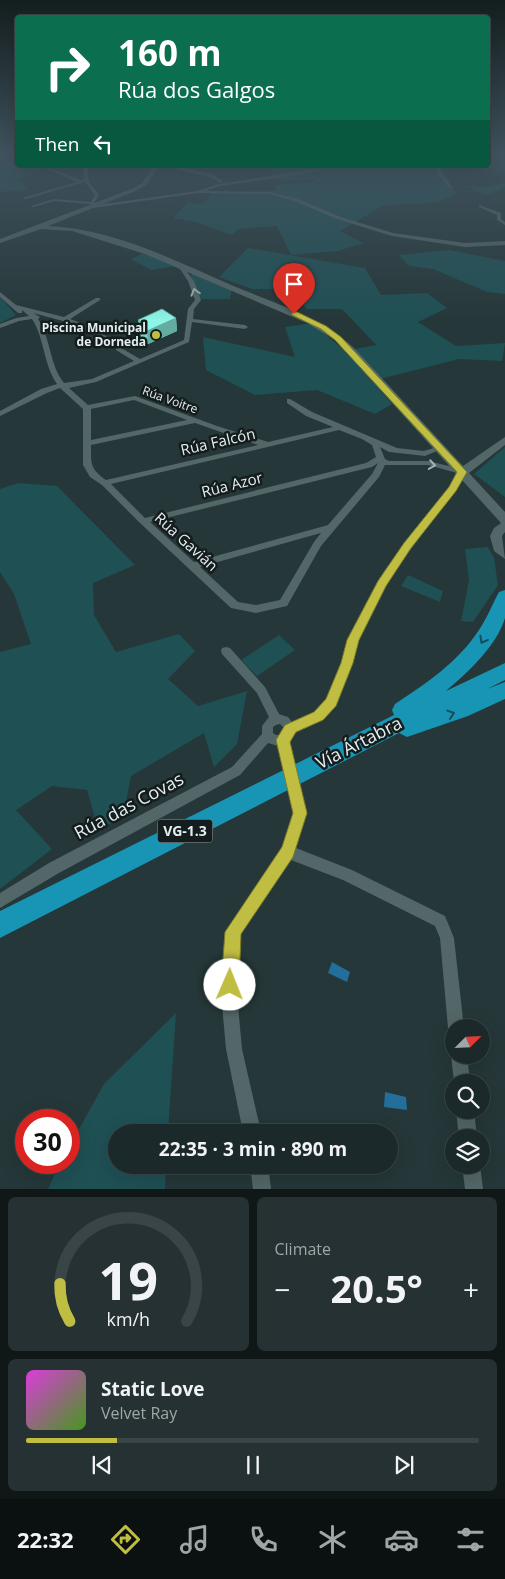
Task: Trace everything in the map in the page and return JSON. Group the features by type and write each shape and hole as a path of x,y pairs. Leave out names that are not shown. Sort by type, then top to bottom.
{"highway":[{"path":"370,736 401,711 455,674 478,649 499,613 505,597"},
{"name":"Vía Ártabra","path":"0,925 370,736 505,671"},
{"path":"370,736 407,728 461,710 505,690"}],"street":[{"path":"0,241 43,228 81,210"},
{"path":"321,210 392,234 466,245 505,244"},
{"path":"491,210 499,214 501,217 499,220 505,224"},
{"path":"43,228 73,229 120,242 310,321 331,333 351,350 505,520"},
{"path":"0,414 61,385 68,386 94,381 187,341 191,309 198,300 191,282 181,266"},
{"path":"0,294 17,308 21,314 18,319"},
{"path":"65,319 98,299"},
{"path":"17,308 51,315 80,324 104,338 119,343 118,349 140,362"},
{"path":"17,308 30,312 35,317 53,373 61,385 87,408"},
{"path":"0,326 18,319 51,315"},
{"path":"189,320 245,327"},
{"name":"Rúa Voitre","path":"87,408 135,398 195,421 267,444"},
{"path":"290,401 309,414 339,428 396,450 426,454 440,448"},
{"name":"Rúa Gavián","path":"87,408 89,443 87,465 93,475 104,483 235,605 256,609 283,603 316,544 329,528 378,473 396,464"},
{"path":"89,443 195,421"},
{"name":"Rúa Falcón","path":"104,483 339,428"},
{"path":"243,437 246,441 246,449"},
{"path":"366,439 375,444 381,458 396,464 428,463 462,472"},
{"path":"290,729 319,716 331,702 347,663 353,640 380,586 407,546 452,489 462,472 505,440"},
{"path":"396,450 404,457 396,464"},
{"name":"Rúa Azor","path":"143,521 369,465 381,458 384,451 396,450"},
{"name":"Rúa Gavián","path":"378,473 381,458"},
{"path":"356,473 363,481 364,488"},
{"name":"Rúa Azor","path":"328,475 378,473"},
{"path":"505,526 498,531 496,536 499,548 505,554"},
{"path":"192,566 329,528"},
{"path":"226,651 261,690 276,720"},
{"path":"250,1124 234,1049 230,1005 233,932 288,852 299,822 300,813 284,745 290,729 285,722 276,720 268,726 268,735 284,745"},
{"name":"Rúa das Covas","path":"0,902 54,868 236,771 268,735"},
{"path":"288,852 347,875 440,921 447,938 455,1019"},
{"path":"260,1174 262,1189"},
{"path":"472,1174 474,1189"}],"shaded area":[{"path":"180,210 375,210 340,231 363,243 338,251 291,255 277,226 238,229 232,235 196,222 173,218"},
{"path":"248,248 365,268 381,295 427,293 447,308 418,322 456,346 505,343 502,361 459,359 372,381 392,404 375,414 317,390 255,395 206,370 203,337 295,357 285,327 312,323 345,351 376,345 342,309 307,309 288,289 252,289 219,277"},
{"path":"449,250 505,261 505,294 487,292 433,269 409,266 399,255"},
{"path":"144,253 175,266 151,270 131,259"},
{"path":"193,273 232,289 230,299 201,299 191,276"},
{"path":"0,297 16,315 0,323"},
{"path":"505,447 505,497 474,474"},
{"path":"18,483 57,486 135,565 93,583 94,615 116,652 179,634 195,651 168,679 198,706 247,691 237,744 214,767 204,733 131,776 123,818 98,829 87,790 52,786 16,810 52,849 0,889 0,652 31,644 14,594 0,572 0,489"},
{"path":"488,547 494,558 498,585 473,622 461,621 469,580 465,549"},
{"path":"408,575 443,591 440,602 401,586"},
{"path":"279,635 295,650 257,676 241,660"},
{"path":"176,1013 169,1124 108,1124 108,1174 166,1174 165,1189 48,1189 55,1174 80,1174 80,1127 104,1084"}],"water":[{"path":"332,962 350,972 347,982 328,973"},
{"path":"385,1092 406,1097 407,1110 384,1107"}],"building":[{"path":"162,309 176,318 147,331 139,327 146,324 138,320"}],"place":[{"name":"Piscina Municipal de Dorneda","path":"156,335"}],"route":[{"path":"230,985 233,932 288,852 299,822 300,813 283,740 289,735 290,729 319,716 331,702 347,663 353,640 368,607 388,572 452,489 462,472 351,350 323,328 294,314"}]}
